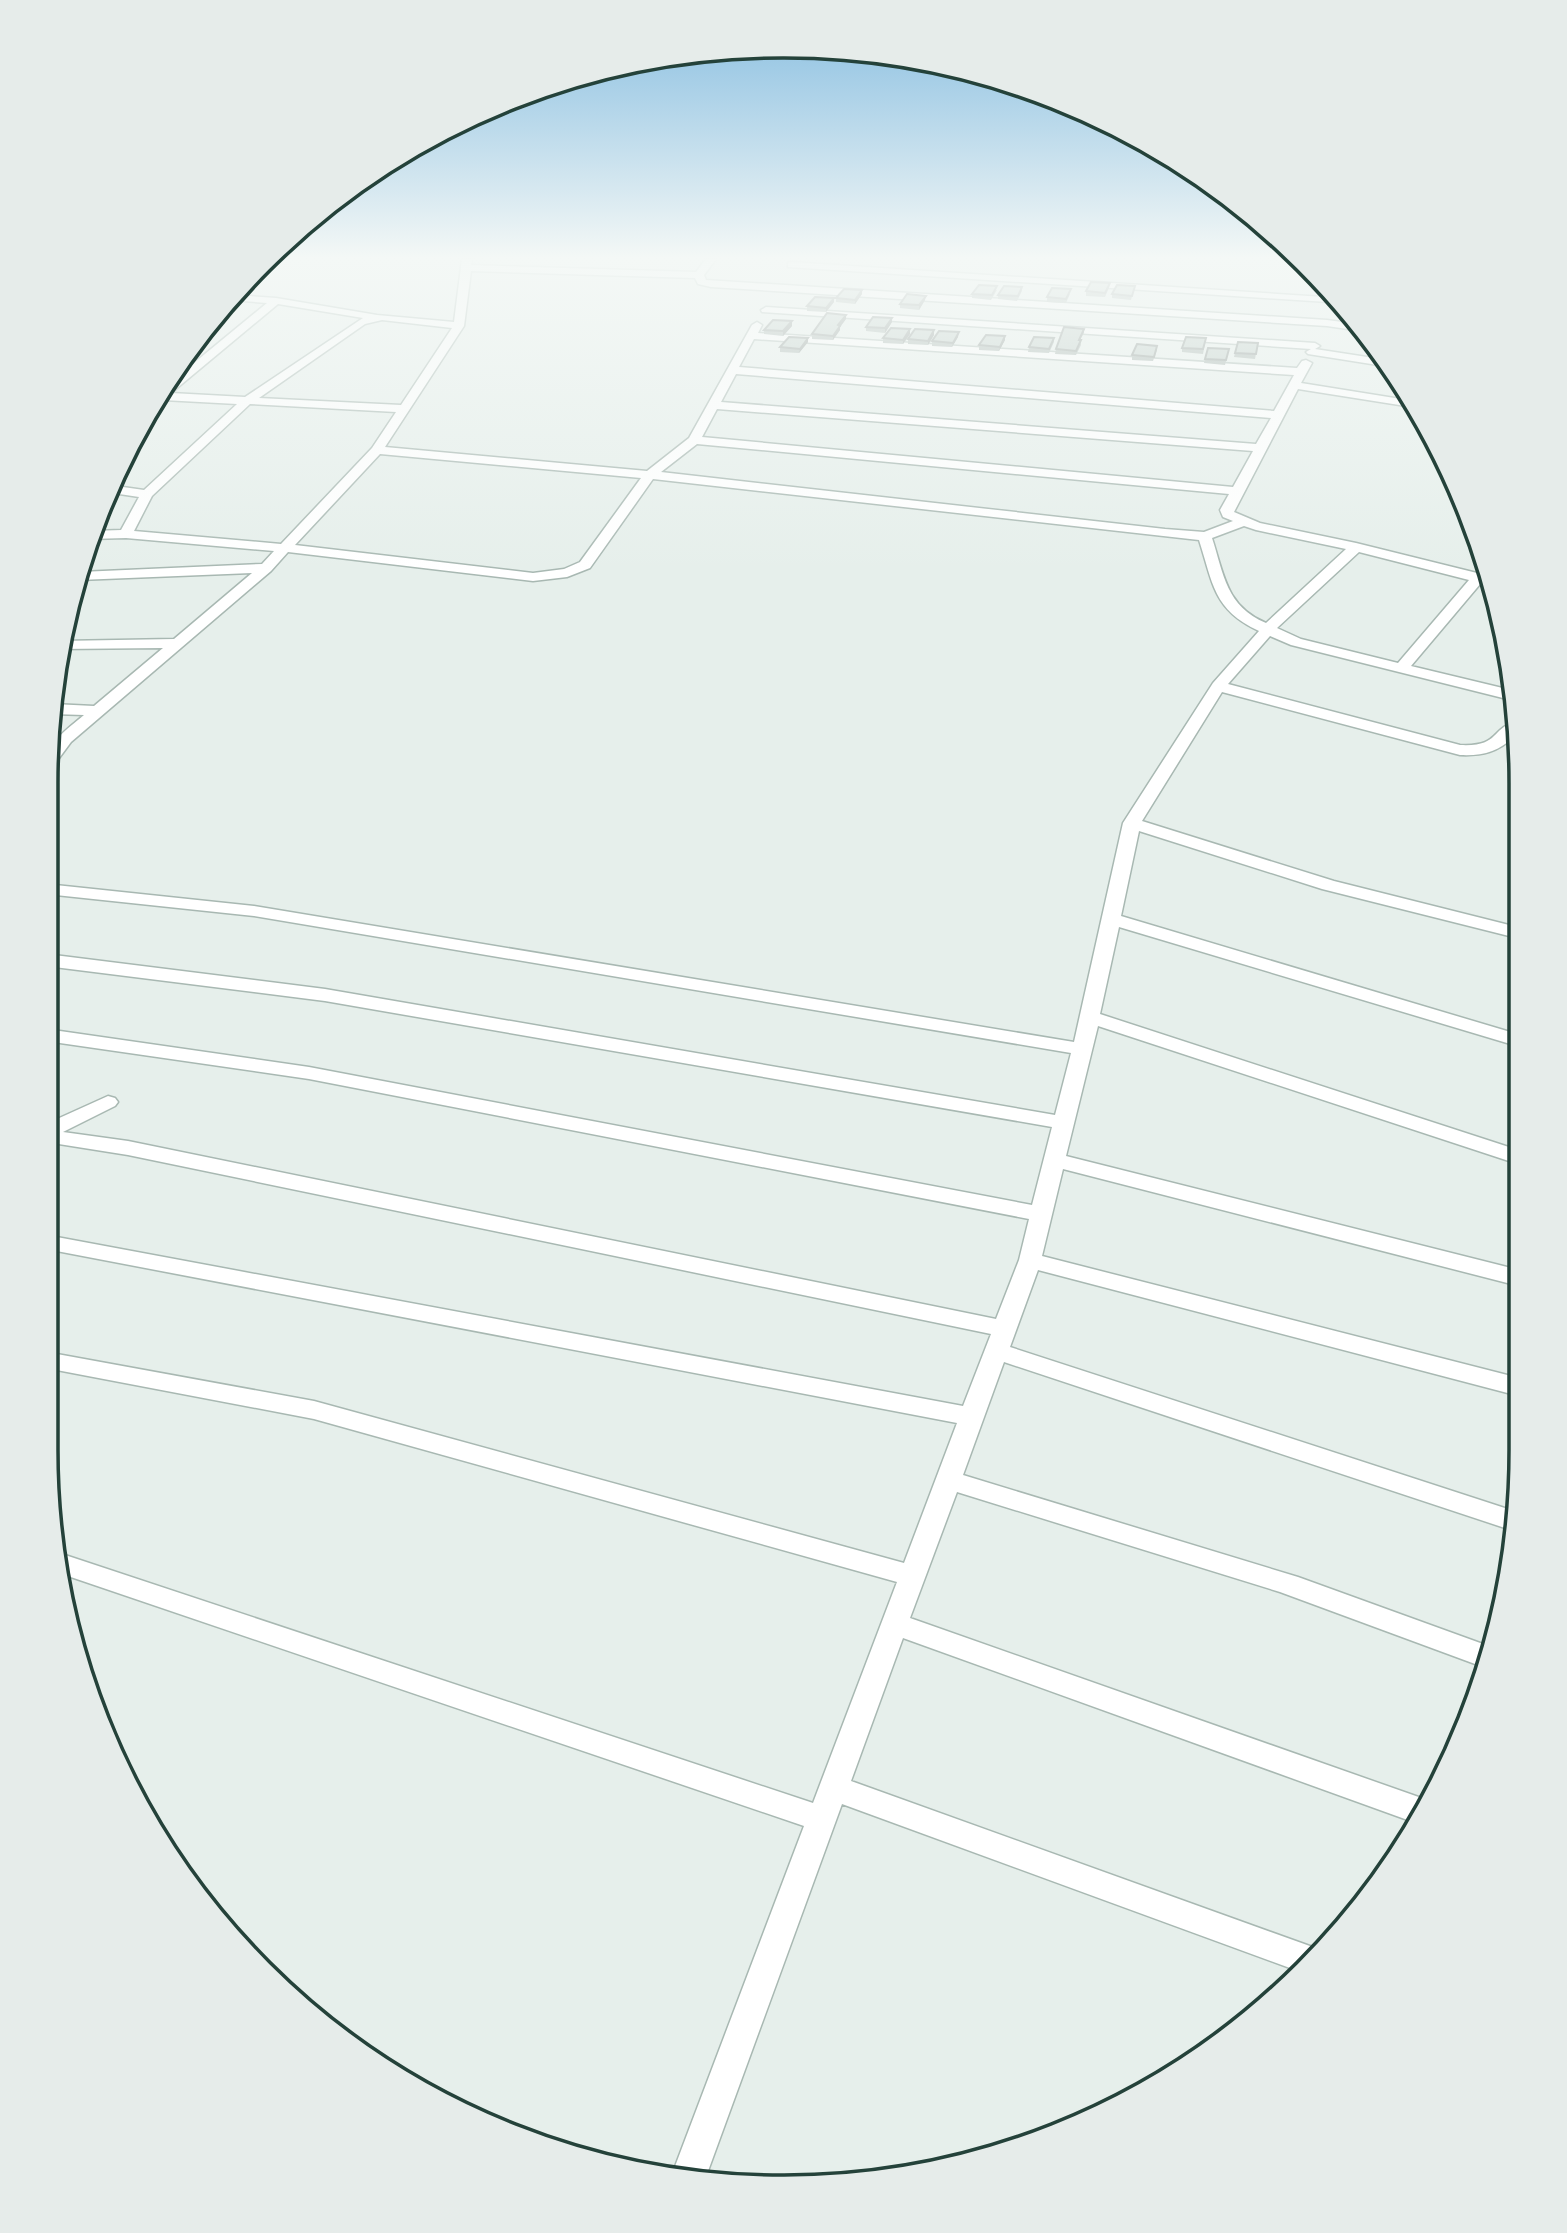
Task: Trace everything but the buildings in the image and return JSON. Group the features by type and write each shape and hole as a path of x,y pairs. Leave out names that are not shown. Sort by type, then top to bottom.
{"street":[{"path":"181,378 200,363"},
{"path":"126,534 147,494 247,401 302,363"},
{"path":"59,747 65,738 266,568 377,450 434,363"},
{"path":"102,535 126,534 285,548 533,577 567,573 585,565 650,475 694,439 736,363"},
{"path":"1167,363 1301,372"},
{"path":"1306,363 1227,510 1228,514 1242,522 1356,547 1480,579"},
{"path":"732,370 1279,415"},
{"path":"1294,385 1401,402"},
{"path":"168,399 402,410"},
{"path":"712,405 1262,448"},
{"path":"694,439 1238,491"},
{"path":"377,450 650,475 1205,536 1242,522"},
{"path":"120,491 147,494"},
{"path":"1205,536 1225,600 1251,622 1296,642 1503,693"},
{"path":"691,2169 1030,1260 1113,919 1132,823 1218,685 1268,629 1356,547"},
{"path":"88,576 266,568"},
{"path":"1401,668 1481,583"},
{"path":"72,645 178,643"},
{"path":"1218,685 1460,750 1481,751 1494,748 1508,734"},
{"path":"62,709 98,711"},
{"path":"1132,823 1328,885 1509,931"},
{"path":"58,891 254,911 1082,1049"},
{"path":"1113,919 1509,1038"},
{"path":"58,962 325,995 1064,1123"},
{"path":"1090,1017 1509,1154"},
{"path":"58,1037 309,1073 1041,1214"},
{"path":"58,1128 108,1102"},
{"path":"58,1136 128,1148 1001,1340 1506,1518"},
{"path":"1055,1160 1509,1275"},
{"path":"58,1244 973,1417"},
{"path":"1030,1260 1509,1384"},
{"path":"58,1362 314,1410 913,1576"},
{"path":"949,1480 1288,1584 1480,1654"},
{"path":"68,1566 822,1819"},
{"path":"895,1624 1414,1809"},
{"path":"834,1788 1302,1958"}]}
